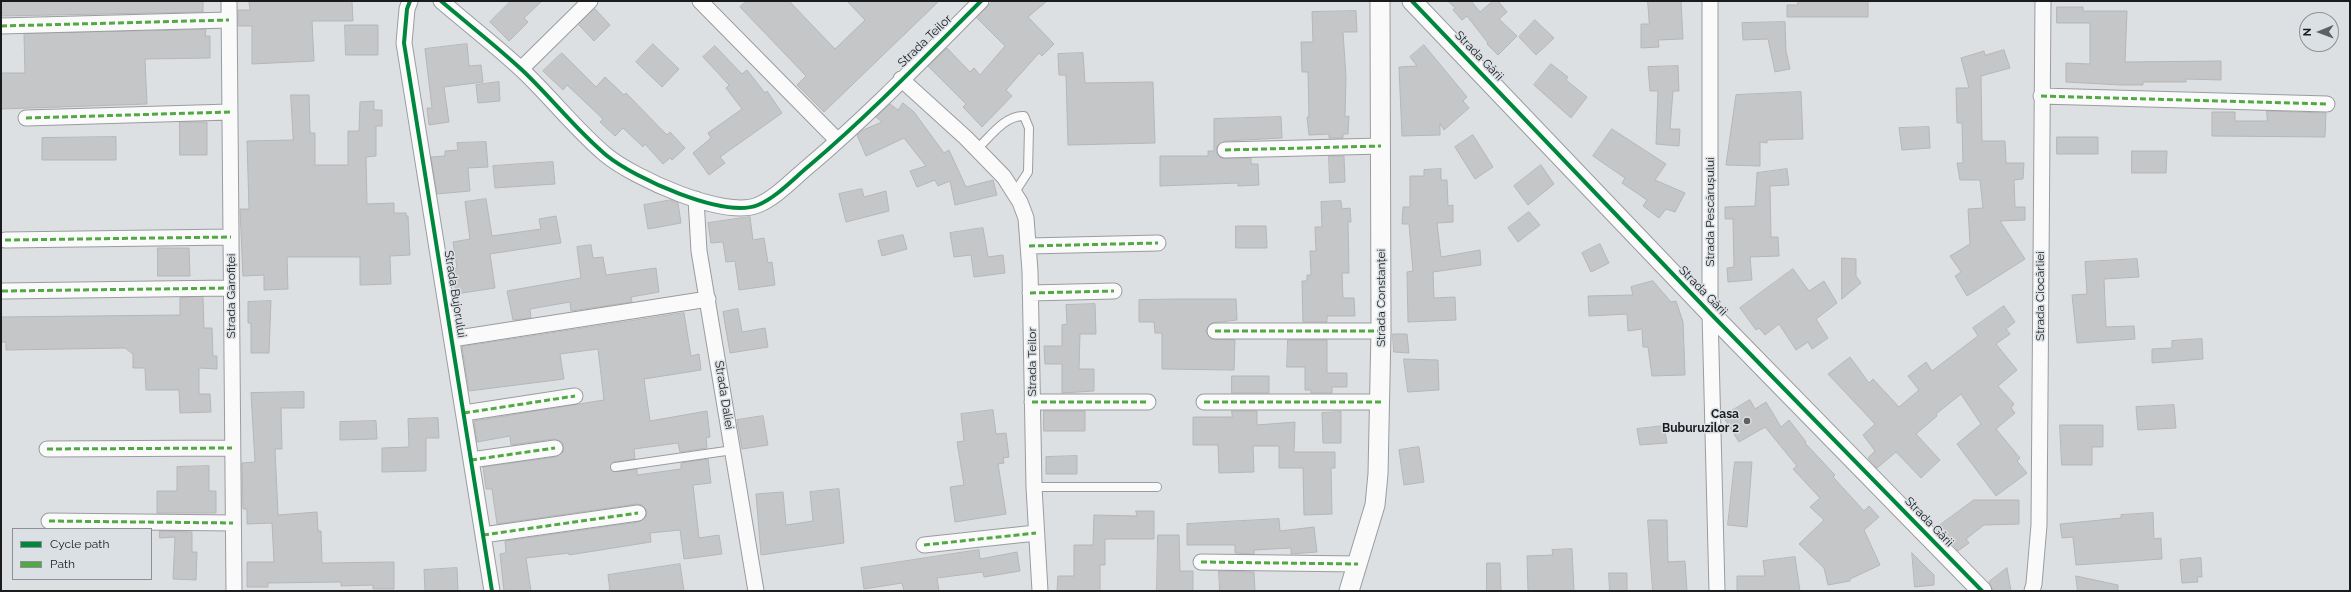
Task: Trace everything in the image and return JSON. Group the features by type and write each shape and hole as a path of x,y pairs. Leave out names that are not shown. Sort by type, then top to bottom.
{"street":[{"name":"Strada Garofiței","path":"229,1 234,591"},
{"name":"Strada Bujorului","path":"410,1 407,9 404,43 492,591"},
{"path":"442,1 521,69 608,156 639,175 719,207 733,209 749,208 774,195 838,140 901,79"},
{"path":"521,69 590,1"},
{"path":"700,1 838,140"},
{"name":"Strada Teilor","path":"980,1 901,79 977,149 1004,178 1015,192 1026,218 1029,246 1034,487 1040,591"},
{"name":"Strada Constanței","path":"1349,591 1375,505 1378,474 1381,402 1380,1"},
{"name":"Strada Gării","path":"1412,1 1710,313 1982,591"},
{"name":"Strada Pescărușului","path":"1710,1 1710,313 1717,591"},
{"name":"Strada Ciocârliei","path":"2032,591 2034,584 2039,525 2041,96 2043,1"},
{"path":"1,26 229,20"},
{"path":"2041,96 2328,104"},
{"path":"26,118 230,112"},
{"path":"1226,150 1381,146"},
{"name":"Strada Daliei","path":"696,199 700,251 756,591"},
{"path":"6,240 231,237"},
{"path":"1029,246 1158,243"},
{"path":"2,290 231,288"},
{"path":"1030,293 1114,291"},
{"path":"452,339 708,298"},
{"path":"1215,331 1381,331"},
{"path":"464,413 575,396"},
{"path":"1032,402 1148,402"},
{"path":"1204,402 1381,402"},
{"path":"47,450 232,448"},
{"path":"471,460 555,448"},
{"path":"483,535 638,513"},
{"path":"50,521 233,523"},
{"path":"924,545 1036,533"},
{"path":"1201,562 1358,564"}],"lane":[{"path":"977,149 1008,120 1016,116 1024,116 1029,128 1028,172 1015,192"},
{"path":"615,467 733,450"},
{"path":"1034,487 1157,487"}],"building":[{"path":"1,1 203,1 203,12 1,16"},
{"path":"249,1 352,1 353,21 312,21 314,61 252,64 252,26 238,26 238,10 250,10"},
{"path":"511,1 542,1 524,18 528,22 509,41 490,22"},
{"path":"747,1 789,1 835,49 865,20 847,1 939,1 824,112 797,85 806,76 740,7"},
{"path":"993,1 1047,1 1028,17 1054,44 1042,56 1039,53 1006,90 1012,96 982,127 963,107 966,104 928,66 947,48 970,72 974,68 980,75 1005,46 977,18"},
{"path":"1448,1 1471,1 1480,12 1493,1 1498,1 1507,12 1499,19 1517,36 1498,55 1487,44 1488,43 1467,16 1462,20 1453,10 1455,8"},
{"path":"1648,1 1681,1 1683,39 1658,40 1659,47 1641,48 1641,24 1649,24"},
{"path":"1799,1 1868,1 1868,17 1787,17 1787,5 1797,5"},
{"path":"2057,7 2083,7 2083,11 2127,11 2125,62 2221,61 2221,80 2186,79 2186,82 2143,82 2143,85 2066,82 2066,63 2090,64 2090,23 2057,23"},
{"path":"595,9 610,25 594,41 579,25"},
{"path":"1356,11 1357,32 1343,32 1346,77 1345,117 1349,116 1348,134 1343,134 1343,138 1329,138 1329,134 1309,135 1307,117 1309,117 1308,72 1302,72 1301,42 1313,42 1312,12"},
{"path":"1535,20 1554,38 1536,55 1519,37"},
{"path":"1785,22 1786,51 1790,69 1775,72 1768,39 1743,40 1742,23"},
{"path":"345,25 378,25 378,55 346,55"},
{"path":"206,30 205,36 210,36 210,58 145,59 147,104 1,109 1,73 25,73 24,34"},
{"path":"467,44 469,66 481,65 483,82 444,87 449,122 429,125 427,108 432,108 425,49"},
{"path":"653,44 679,69 662,87 636,62"},
{"path":"1424,45 1467,97 1463,101 1469,108 1444,130 1440,123 1440,135 1402,136 1399,67 1417,66 1410,57"},
{"path":"715,46 742,74 747,70 765,93 767,91 782,113 720,157 725,163 709,175 693,153 711,138 708,133 742,109 726,88 729,85 703,57"},
{"path":"2004,50 2010,68 1981,76 1982,141 2005,141 2006,163 2024,163 2023,179 2014,180 2015,207 2025,207 2025,220 2000,221 2025,259 1967,296 1955,276 1961,272 1950,256 1970,244 1968,209 1983,208 1980,180 1960,180 1957,163 1963,163 1962,123 1957,123 1956,88 1969,88 1961,58 1984,51 1985,55"},
{"path":"562,53 596,87 605,77 624,95 626,93 667,135 670,132 685,148 672,160 670,158 663,164 645,144 643,147 623,128 615,136 600,122 603,119 567,85 563,90 543,71"},
{"path":"1083,53 1085,83 1153,82 1155,143 1068,145 1066,75 1059,75 1058,54"},
{"path":"1551,64 1568,77 1566,80 1587,97 1571,118 1534,85"},
{"path":"1678,66 1679,91 1673,91 1670,129 1680,129 1679,146 1656,144 1658,91 1650,91 1648,67"},
{"path":"499,82 500,101 478,103 476,85"},
{"path":"1801,92 1803,139 1767,140 1767,143 1760,142 1760,166 1726,165 1736,95"},
{"path":"291,95 309,95 310,133 315,133 315,165 348,165 348,131 359,131 360,102 374,101 374,110 382,110 382,126 376,126 376,156 366,157 367,204 394,203 394,213 406,213 406,216 408,216 410,255 390,256 391,284 360,285 360,257 287,257 288,289 264,290 264,275 243,276 240,209 249,209 247,141 293,140"},
{"path":"903,103 914,112 944,153 949,150 966,187 993,180 997,195 955,205 950,181 938,186 935,180 917,187 910,171 926,166 904,138 866,156 857,135 863,130 882,122 876,117 890,104 898,110"},
{"path":"2267,111 2326,113 2325,137 2212,136 2212,112 2235,112 2235,121 2267,121"},
{"path":"1281,117 1282,138 1225,141 1217,146 1217,154 1221,158 1251,158 1251,164 1258,164 1259,185 1238,186 1238,183 1160,186 1160,156 1208,156 1208,151 1214,151 1214,119"},
{"path":"180,122 207,122 207,155 180,155"},
{"path":"1929,127 1930,148 1902,150 1899,128"},
{"path":"1612,129 1666,164 1655,180 1685,193 1675,212 1666,209 1659,218 1643,206 1647,200 1622,183 1625,178 1593,156"},
{"path":"1473,135 1493,167 1475,179 1455,147"},
{"path":"116,137 116,160 42,160 42,138"},
{"path":"2057,137 2098,137 2098,154 2057,154"},
{"path":"486,142 488,167 468,168 470,191 437,194 431,157 445,156 445,151 458,150 457,143"},
{"path":"2132,151 2167,151 2166,173 2132,173"},
{"path":"1329,156 1344,156 1345,182 1330,183"},
{"path":"553,162 555,184 495,188 493,166"},
{"path":"1541,165 1554,184 1528,205 1514,186"},
{"path":"1441,169 1441,180 1447,180 1448,206 1453,205 1453,222 1437,223 1441,257 1480,250 1481,265 1433,272 1434,298 1455,297 1456,320 1408,322 1407,272 1413,271 1409,224 1402,224 1403,207 1410,207 1410,176 1424,176 1424,170"},
{"path":"1787,169 1789,185 1770,186 1771,237 1778,237 1779,256 1750,257 1752,280 1728,282 1727,268 1734,267 1733,219 1725,219 1725,207 1755,206 1757,173"},
{"path":"862,189 864,197 886,191 889,211 846,222 839,194"},
{"path":"486,199 492,236 541,229 539,219 556,216 561,243 490,254 495,288 456,294 452,269 457,268 453,242 470,239 465,202"},
{"path":"671,200 678,203 681,223 648,229 644,205"},
{"path":"1341,201 1342,209 1350,208 1351,222 1348,222 1349,273 1342,273 1343,298 1354,298 1355,316 1327,316 1327,322 1303,322 1302,281 1307,281 1307,275 1311,275 1310,251 1316,251 1315,227 1322,227 1321,202"},
{"path":"1529,212 1540,225 1518,242 1508,228"},
{"path":"750,217 753,240 764,238 768,263 772,262 775,285 739,290 735,261 726,262 723,242 711,243 708,223"},
{"path":"1236,226 1266,226 1267,248 1236,248"},
{"path":"983,228 988,257 1003,255 1005,273 974,277 971,255 954,257 950,233"},
{"path":"903,235 907,249 882,256 878,241"},
{"path":"1600,244 1609,263 1591,272 1582,253"},
{"path":"591,245 593,258 603,257 606,275 656,268 659,292 631,297 632,302 571,311 570,302 530,309 531,318 513,320 507,291 581,278 577,247"},
{"path":"158,248 189,248 190,276 158,276"},
{"path":"1842,258 1856,259 1856,276 1861,283 1842,299"},
{"path":"2137,259 2139,277 2104,279 2106,327 2134,326 2135,339 2077,343 2072,295 2087,294 2085,262"},
{"path":"1793,269 1809,291 1824,281 1837,303 1816,319 1828,338 1812,349 1808,342 1796,350 1779,324 1765,335 1759,328 1756,330 1740,308"},
{"path":"1653,281 1671,302 1676,301 1683,322 1685,375 1652,376 1648,347 1643,347 1642,329 1628,331 1627,314 1589,316 1588,296 1633,295 1631,287"},
{"path":"203,297 204,328 212,328 213,356 217,356 217,369 199,368 199,394 210,394 211,412 180,413 179,390 146,390 145,368 133,368 133,354 125,348 6,350 6,342 1,342 1,317 180,315 180,298"},
{"path":"1236,299 1237,320 1211,323 1206,331 1211,339 1235,340 1234,370 1162,369 1162,333 1155,333 1154,322 1139,322 1139,300"},
{"path":"271,301 269,353 251,353 251,323 248,323 248,302"},
{"path":"1095,304 1096,334 1080,334 1079,369 1094,369 1094,391 1062,393 1062,364 1045,364 1044,346 1062,346 1062,325 1067,324 1066,305"},
{"path":"2004,306 2015,322 2006,329 2010,334 1996,344 2017,370 1998,386 2014,404 2011,408 2015,413 1996,429 2020,458 2017,461 2027,473 1996,496 1957,444 1981,424 1961,394 1936,414 1937,416 1916,434 1940,460 1921,478 1896,452 1877,468 1868,458 1875,451 1863,435 1875,424 1828,374 1850,357 1869,383 1873,379 1899,407 1919,390 1908,376 1926,362 1932,371 1978,336 1973,328"},
{"path":"738,309 742,332 765,328 768,347 730,353 723,312"},
{"path":"684,313 691,356 699,354 701,370 644,379 650,421 707,411 710,437 706,438 707,448 680,452 678,443 634,449 635,459 614,462 610,468 615,472 637,469 637,475 681,469 681,463 708,459 711,483 693,485 699,538 719,535 722,554 684,559 680,530 650,533 651,542 569,555 569,553 526,558 531,591 504,591 500,554 506,553 505,541 639,522 646,517 647,511 642,505 637,504 497,524 492,489 486,489 483,467 556,457 563,452 564,446 562,442 554,439 511,445 510,436 477,442 474,421 604,400 598,349 560,354 564,379 469,391 462,347"},
{"path":"1393,334 1407,334 1409,353 1394,352"},
{"path":"2202,339 2203,359 2152,363 2152,349 2172,348 2172,341"},
{"path":"1288,340 1327,340 1327,373 1347,373 1347,387 1332,387 1332,393 1311,393 1311,390 1305,390 1305,367 1287,367"},
{"path":"1404,359 1438,360 1439,390 1408,392"},
{"path":"1232,376 1269,376 1269,393 1232,393"},
{"path":"304,392 304,408 281,408 282,449 275,449 278,515 317,512 318,531 321,531 322,563 394,562 394,589 373,589 373,585 341,586 341,582 268,583 268,587 247,587 247,562 274,562 272,523 247,524 247,509 243,509 242,463 255,462 251,393"},
{"path":"1750,400 1755,409 1766,402 1781,427 1789,420 1806,442 1805,443 1835,475 1833,477 1864,511 1869,506 1879,517 1864,530 1880,565 1850,579 1850,581 1828,585 1824,568 1799,544 1824,520 1810,507 1820,498 1793,469 1797,466 1765,427 1739,442 1723,416"},
{"path":"2174,405 2176,428 2138,430 2136,407"},
{"path":"993,410 996,434 1006,433 1009,457 1003,458 1004,463 998,464 1006,514 955,522 950,487 964,485 957,442 964,441 961,414"},
{"path":"1044,411 1085,411 1085,431 1044,431"},
{"path":"1232,411 1257,411 1257,425 1295,422 1294,452 1335,452 1335,468 1331,468 1332,514 1304,515 1303,468 1279,468 1279,446 1253,446 1254,472 1219,473 1218,445 1193,445 1193,417 1232,417"},
{"path":"1341,412 1341,443 1323,443 1322,413"},
{"path":"763,416 768,445 742,449 737,420"},
{"path":"438,418 439,438 426,438 426,471 382,472 382,448 409,447 408,419"},
{"path":"376,421 377,439 340,440 340,422"},
{"path":"2060,425 2103,425 2103,447 2092,447 2092,465 2062,465"},
{"path":"1664,426 1667,443 1640,445 1637,429"},
{"path":"1419,447 1424,482 1404,485 1399,450"},
{"path":"1077,456 1077,474 1046,474 1046,457"},
{"path":"1735,462 1752,462 1747,527 1728,525"},
{"path":"209,466 209,491 216,491 216,513 157,513 157,491 177,491 177,467"},
{"path":"839,489 844,543 761,555 756,494 783,492 786,525 813,521 810,492"},
{"path":"1974,500 2019,500 2019,524 1984,525 1966,539 1969,543 1958,551 1939,526"},
{"path":"1136,511 1154,511 1154,539 1105,539 1105,565 1100,565 1100,591 1057,591 1058,576 1074,576 1074,545 1093,545 1094,515 1137,516"},
{"path":"2153,513 2154,539 2161,538 2162,559 2076,565 2073,537 2062,538 2060,524 2121,518 2121,515"},
{"path":"1279,519 1280,531 1314,527 1317,552 1291,554 1291,548 1254,550 1254,554 1235,553 1235,545 1187,545 1187,524"},
{"path":"1648,520 1667,520 1668,562 1685,561 1687,591 1653,591"},
{"path":"160,531 192,532 192,552 197,552 196,580 173,579 175,537 160,538"},
{"path":"1158,535 1179,535 1180,571 1193,571 1193,591 1157,591"},
{"path":"1572,549 1574,591 1528,591 1527,556 1553,555 1552,550"},
{"path":"979,550 980,559 1017,552 1020,571 984,577 983,572 937,578 939,591 904,591 902,583 864,589 861,568"},
{"path":"1912,553 1934,575 1934,585 1915,587"},
{"path":"1795,557 1800,591 1737,591 1737,576 1765,576 1763,561"},
{"path":"2201,558 2202,577 2197,577 2198,582 2182,583 2180,560"},
{"path":"1487,563 1500,563 1501,591 1487,591"},
{"path":"680,564 684,591 610,591 608,575"},
{"path":"457,568 458,591 425,591 424,570"},
{"path":"2007,568 2011,591 1993,591 1989,582"},
{"path":"1219,571 1254,572 1255,591 1220,591"},
{"path":"1609,573 1627,573 1627,591 1610,591"},
{"path":"2076,576 2118,585 2118,591 2078,591"}],"marked path":[{"path":"1,26 229,20"},
{"path":"2041,96 2327,104"},
{"path":"26,118 230,112"},
{"path":"1225,150 1381,146"},
{"path":"5,240 231,237"},
{"path":"1029,246 1158,243"},
{"path":"2,291 231,288"},
{"path":"1030,293 1114,291"},
{"path":"1215,331 1381,331"},
{"path":"464,413 575,396"},
{"path":"1032,402 1148,402"},
{"path":"1204,402 1381,402"},
{"path":"47,449 232,448"},
{"path":"471,460 555,448"},
{"path":"483,535 638,513"},
{"path":"49,521 233,523"},
{"path":"924,545 1036,533"},
{"path":"1201,562 1358,564"}],"cycle path":[{"path":"410,1 407,9 404,43 492,591"},
{"path":"441,1 521,69 595,145 619,164 657,185 680,194 724,206 743,208 765,202 785,187 876,105 981,1"},
{"path":"1412,1 1710,313 1982,591"}],"place":[{"name":"Casa Buburuzilor 2","path":"1747,421"}]}
